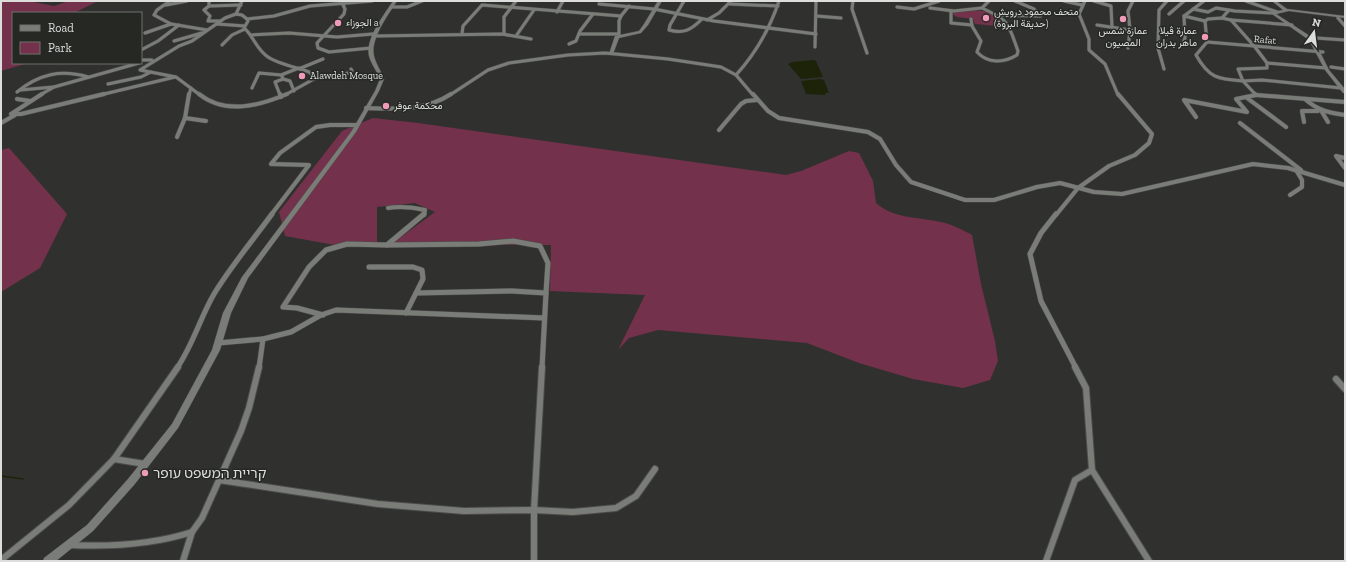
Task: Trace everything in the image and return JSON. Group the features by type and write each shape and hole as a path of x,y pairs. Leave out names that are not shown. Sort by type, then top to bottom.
{"street":[{"path":"170,1 161,6 154,15 171,24 208,30"},
{"path":"161,6 187,1"},
{"path":"209,1 209,6"},
{"path":"174,41 202,33 236,14 242,1"},
{"path":"236,14 242,15 247,19 274,16 310,6 372,1"},
{"path":"374,35 393,1"},
{"path":"48,561 90,528 145,464 175,426 216,350 227,313 245,277 357,125 377,91 382,79 373,61 367,56 374,35 393,1"},
{"path":"391,7 407,7 422,1"},
{"path":"502,6 503,1"},
{"path":"504,34 504,17 516,1"},
{"path":"557,12 563,1"},
{"path":"610,5 611,1"},
{"path":"611,54 615,39 623,35 640,32 646,25 660,1"},
{"path":"684,1 670,25 669,31 690,31 702,19"},
{"path":"736,75 750,59 778,6 779,1"},
{"path":"815,47 816,1"},
{"path":"852,1 852,9 867,53"},
{"path":"897,7 914,9 938,1"},
{"path":"982,8 989,1"},
{"path":"999,15 1009,14 1040,16 1034,10 1015,1"},
{"path":"1064,1 1082,4"},
{"path":"1085,1 1082,4 1079,14 1089,39 1089,50 1105,64 1119,97 1128,105 1152,134 1149,143 1135,155 1110,166 1078,188 1041,233 1030,254 1041,301 1086,388 1092,470 1149,561"},
{"path":"1094,1 1111,6 1112,27"},
{"path":"1128,48 1130,30 1128,11 1133,1"},
{"path":"1164,69 1158,48 1159,10 1167,1"},
{"path":"1169,14 1184,1"},
{"path":"1183,43 1185,38 1184,16 1204,1"},
{"path":"1246,1 1279,12 1290,11 1345,18"},
{"path":"1274,1 1279,12 1277,14 1316,38 1345,40"},
{"path":"707,20 731,2 778,6"},
{"path":"345,3 343,5 345,9 344,14 316,43 318,48 325,52 369,49"},
{"path":"569,44 574,42 600,3 654,9 707,20 766,29 816,34"},
{"path":"241,5 209,6 204,10 210,16 208,20 245,27 251,35 254,43 268,56 309,72 314,79"},
{"path":"462,34 463,26 481,5 621,16"},
{"path":"516,36 528,17 541,5"},
{"path":"579,34 620,34 619,21 629,6"},
{"path":"930,8 953,11 982,8 1002,16 1009,26 1018,51 1017,55 1010,59 991,60 980,57 977,52 981,41 972,25 971,19"},
{"path":"1193,9 1208,12 1216,8 1345,18"},
{"path":"1222,18 1229,10"},
{"path":"953,11 951,23 972,25"},
{"path":"1279,12 1292,25 1309,36 1321,52"},
{"path":"816,16 841,18"},
{"path":"1184,16 1205,21 1208,19 1222,18 1292,25"},
{"path":"1338,18 1345,26"},
{"path":"222,45 232,35 245,27 248,21 247,19"},
{"path":"1231,20 1267,63 1266,69 1237,68 1243,81 1256,95"},
{"path":"1205,21 1207,42 1196,55 1202,66 1216,79 1243,81 1262,80 1344,88"},
{"path":"145,33 171,24"},
{"path":"142,49 158,41 179,25"},
{"path":"1097,25 1143,32"},
{"path":"202,33 192,41 179,46 140,70 165,73 188,84 211,103 235,107 260,104 294,91 314,79 349,73 352,71 351,69"},
{"path":"251,35 289,33 337,37 374,35 504,34 531,39"},
{"path":"1316,38 1329,67 1344,88"},
{"name":"Rafat","path":"1207,42 1321,52"},
{"path":"366,110 403,109 422,106 444,99 488,70 509,63 568,55 611,54 721,67 736,75 757,100 768,111 779,118 862,130 872,134 880,139 896,165 911,182 965,200 994,200 1037,187 1060,183 1094,192 1122,194 1253,164 1274,165 1301,171 1345,185"},
{"path":"281,97 275,82 300,68 323,59"},
{"path":"142,62 154,60"},
{"path":"1267,63 1345,69"},
{"path":"88,77 67,72 60,72 17,91 30,91 40,88 54,87 133,64"},
{"path":"108,84 141,77 150,72"},
{"path":"252,88 259,73 282,77 290,81 294,91"},
{"path":"1,123 15,115 175,77"},
{"path":"15,115 11,114 54,87"},
{"path":"177,137 185,118 191,88"},
{"path":"1196,118 1184,100 1245,112 1247,111 1236,100 1256,95 1345,102"},
{"path":"1247,98 1286,127"},
{"path":"17,99 30,101"},
{"path":"1305,99 1320,111 1328,122"},
{"path":"719,130 741,104 746,101 757,100"},
{"path":"1304,122 1302,111 1320,111 1345,114"},
{"path":"185,118 206,121"},
{"path":"1240,123 1301,171"},
{"path":"1,560 70,505 114,459 182,361 215,293 309,165 271,164 280,153 307,134 325,127 337,125 357,125"},
{"path":"1345,158 1336,156 1345,168"},
{"path":"1290,195 1302,187 1302,180 1296,170"},
{"path":"387,245 424,215 425,210 413,207 397,206 388,208"},
{"path":"323,314 298,308 283,307 316,259 325,250 340,245 479,244 513,241 540,246 548,263 534,510 534,561"},
{"path":"369,268 413,267 422,270 423,279 406,313"},
{"path":"416,293 512,291 546,293"},
{"path":"218,343 263,339 291,332 323,314 336,310 544,318"},
{"path":"183,561 192,532 202,518 247,414 257,384 263,339"},
{"path":"1336,379 1345,389"},
{"path":"114,459 145,464"},
{"path":"219,480 378,504 464,511 534,510 573,512 616,508 636,496 655,469"},
{"path":"1046,561 1076,480 1092,470"},
{"path":"68,545 89,546 162,541 178,538 192,532"}],"green space":[{"path":"1,1 28,1 54,6 69,1 98,1 76,12 12,12 12,64 25,64 1,71"},
{"name":"متحف محمود درويش (حديقة البروة)","path":"961,10 984,11 1001,17 1008,27 975,24 973,19 957,17 952,14"},
{"path":"373,118 786,175 801,171 849,151 859,153 873,181 876,203 899,215 945,223 957,227 972,235 998,361 990,380 963,388 913,379 859,363 807,343 658,330 629,338 618,350 645,295 550,291 551,245 390,245 435,212 415,203 377,207 377,245 335,245 285,236 279,212 342,131"},
{"path":"9,148 67,214 40,268 1,292 1,150"}],"shaded area":[{"path":"816,61 823,77 801,79 788,64 792,62"},
{"path":"824,80 829,93 825,93 826,95 806,94 801,81"}],"waterway":[{"path":"1,476 23,479"}],"place":[{"name":"متحف محمود درويش (حديقة البروة)","path":"986,18"},
{"name":"عمارة شمس المصيون","path":"1123,19"},
{"name":"الجوزاء a","path":"338,23"},
{"name":"عمارة ڤيلا ماهر بدران","path":"1205,37"},
{"name":"Alawdeh Mosque","path":"302,76"},
{"name":"محكمة عوفر","path":"386,106"},
{"name":"קריית המשפט עופר","path":"145,473"}]}
